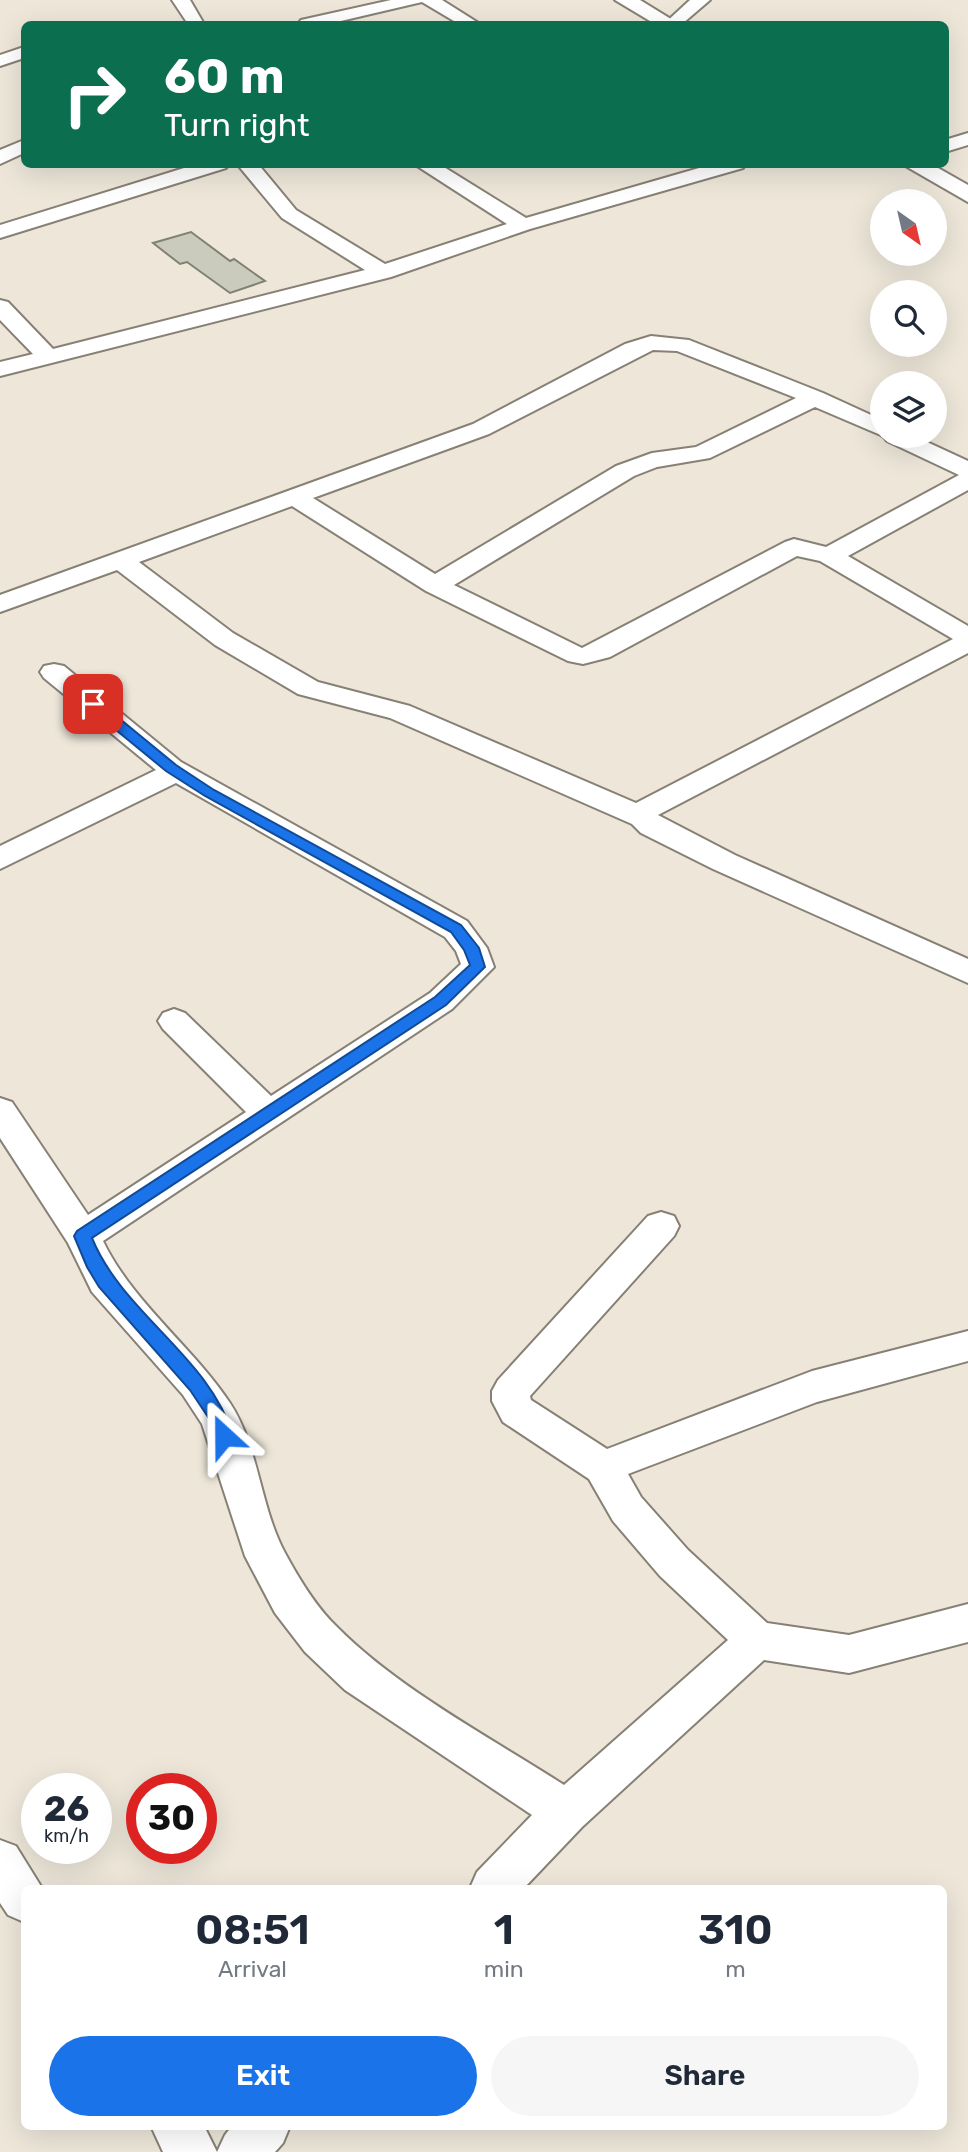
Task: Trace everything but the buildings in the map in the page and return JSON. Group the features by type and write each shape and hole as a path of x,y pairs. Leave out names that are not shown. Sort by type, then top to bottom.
{"main road":[{"path":"625,0 665,21"},
{"path":"920,168 968,195"}],"street":[{"path":"195,21 182,2 204,0"},
{"path":"320,21 414,0"},
{"path":"429,0 466,21"},
{"path":"675,21 701,0"},
{"path":"0,61 21,52"},
{"path":"949,145 968,139"},
{"path":"0,158 21,148"},
{"path":"0,232 206,168"},
{"path":"250,168 289,214 383,272"},
{"path":"431,168 523,225"},
{"path":"0,369 383,272 523,225 715,168"},
{"path":"0,307 49,357"},
{"path":"0,604 122,562 481,429 633,349 651,343 681,345 815,398 870,423"},
{"path":"435,585 633,467 652,460 702,453 815,398"},
{"path":"921,448 968,470"},
{"path":"829,556 968,480"},
{"path":"294,497 435,585 568,653 583,656 600,652 785,549 805,547 829,556 968,640"},
{"path":"122,562 224,639 308,688 400,712 642,817 651,826 724,862 968,972"},
{"path":"642,817 654,804 968,640"},
{"path":"54,671 176,772 456,929 471,948 478,967 440,1001 83,1236"},
{"path":"0,859 176,772"},
{"path":"174,1021 267,1113"},
{"path":"0,1111 83,1236 95,1267 105,1282 196,1384 219,1418 265,1556 290,1600 320,1639 360,1676 566,1812"},
{"path":"661,1226 511,1391 511,1401 517,1411 603,1467 627,1509 674,1563 757,1640 849,1654 968,1623"},
{"path":"603,1467 812,1387 968,1346"},
{"path":"496,1885 566,1812 757,1640"},
{"path":"0,1862 21,1894"},
{"path":"178,2130 192,2152"},
{"path":"242,2152 262,2130"}],"route":[{"path":"93,704 171,768 209,793 456,929 471,948 478,967 440,1001 83,1236 95,1267 105,1282 196,1384 219,1418 224,1436"}]}
